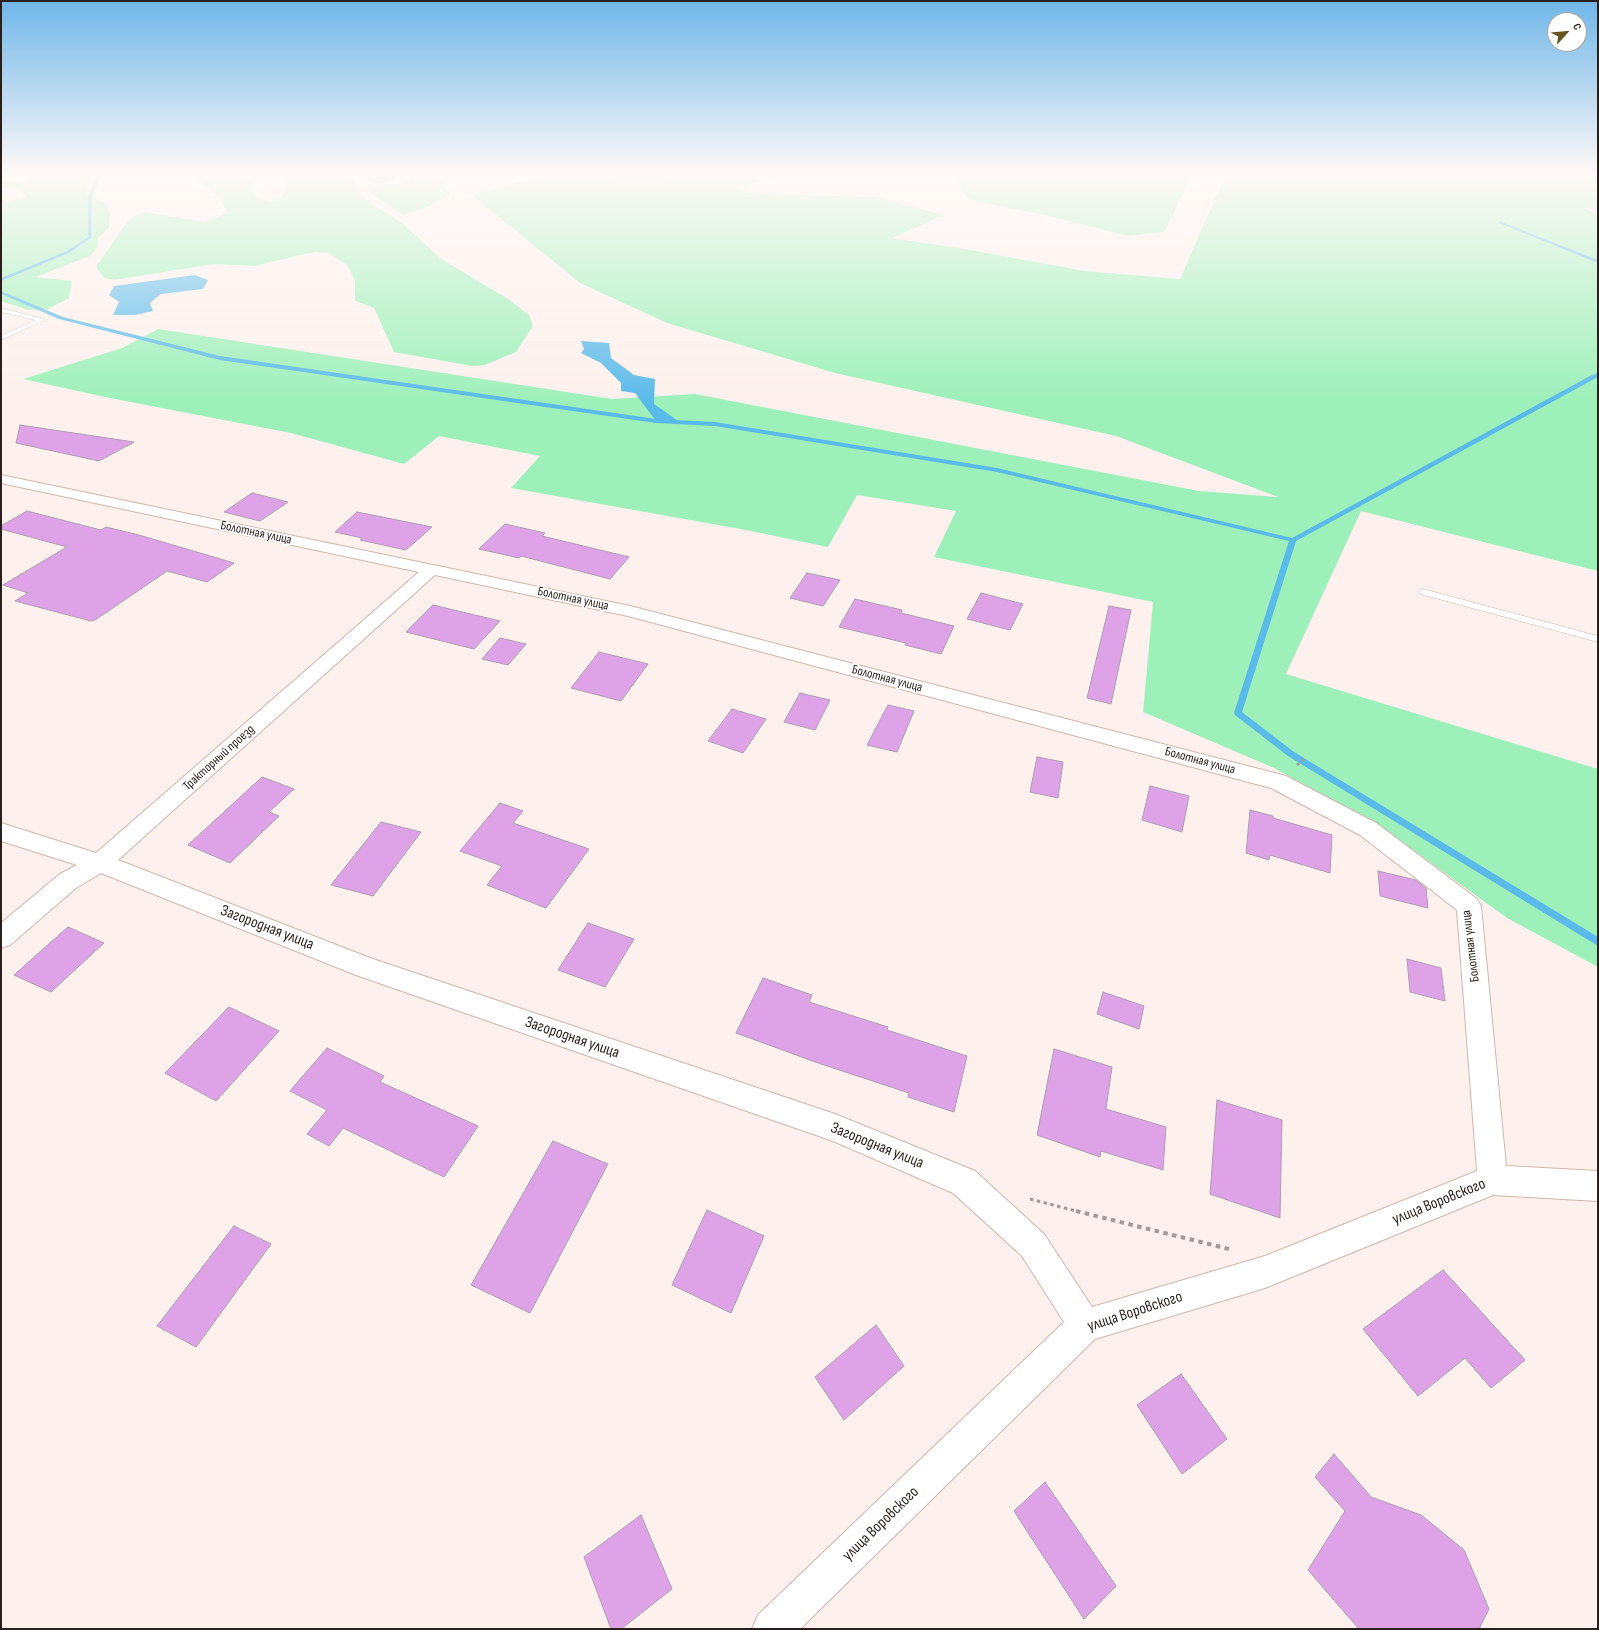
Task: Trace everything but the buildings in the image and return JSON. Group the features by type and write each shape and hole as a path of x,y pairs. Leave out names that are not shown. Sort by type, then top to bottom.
{"street":[{"name":"Болотная улица","path":"1,479 630,611 1278,782 1368,829 1469,906 1492,1180"},
{"name":"Тракторный проезд","path":"1,938 68,881 100,863 431,570"},
{"name":"Загородная улица","path":"1,832 100,863 365,967 835,1128 964,1182 1033,1245 1085,1325"},
{"name":"улица Воровского","path":"772,1629 1085,1325 1265,1272 1492,1180 1598,1186"}],"lane":[{"path":"1,310 42,320 1,338"},
{"path":"1423,592 1598,638"}],"path":[{"path":"1025,1198 1233,1250"}],"green space":[{"path":"1,250 95,250 90,256 36,277 72,281 69,298 48,309 28,310 1,301"},
{"path":"108,250 431,250 440,258 508,299 529,315 533,326 516,352 485,365 472,366 394,352 374,308 355,301 355,281 347,265 328,253 315,252 256,266 214,264 114,280 104,278 96,267"},
{"path":"540,250 971,250 1085,271 1180,279 1193,250 1598,250 1598,571 1361,511 1286,674 1598,769 1598,967 1507,918 1388,832 1274,768 1143,712 1153,602 934,557 956,511 857,495 828,547 746,530 511,488 540,456 439,436 404,464 291,433 105,397 23,379 122,348 158,329 612,399 695,394 1199,491 1278,497 1116,436 835,373 667,323 580,283"}],"water":[{"path":"195,275 208,280 203,289 161,294 150,303 153,311 135,315 113,315 119,302 109,295 114,286"},
{"path":"581,341 609,343 611,358 634,375 655,379 654,404 681,423 656,421 635,393 621,391 621,383 601,363 581,353 584,349"}],"waterway":[{"path":"1,280 71,250"},
{"path":"1569,250 1598,262"},
{"path":"1,292 61,318 220,358 656,421 715,424 997,470 1293,540"},
{"path":"1293,540 1598,375"},
{"path":"1293,540 1238,713 1291,754 1598,942"}]}
